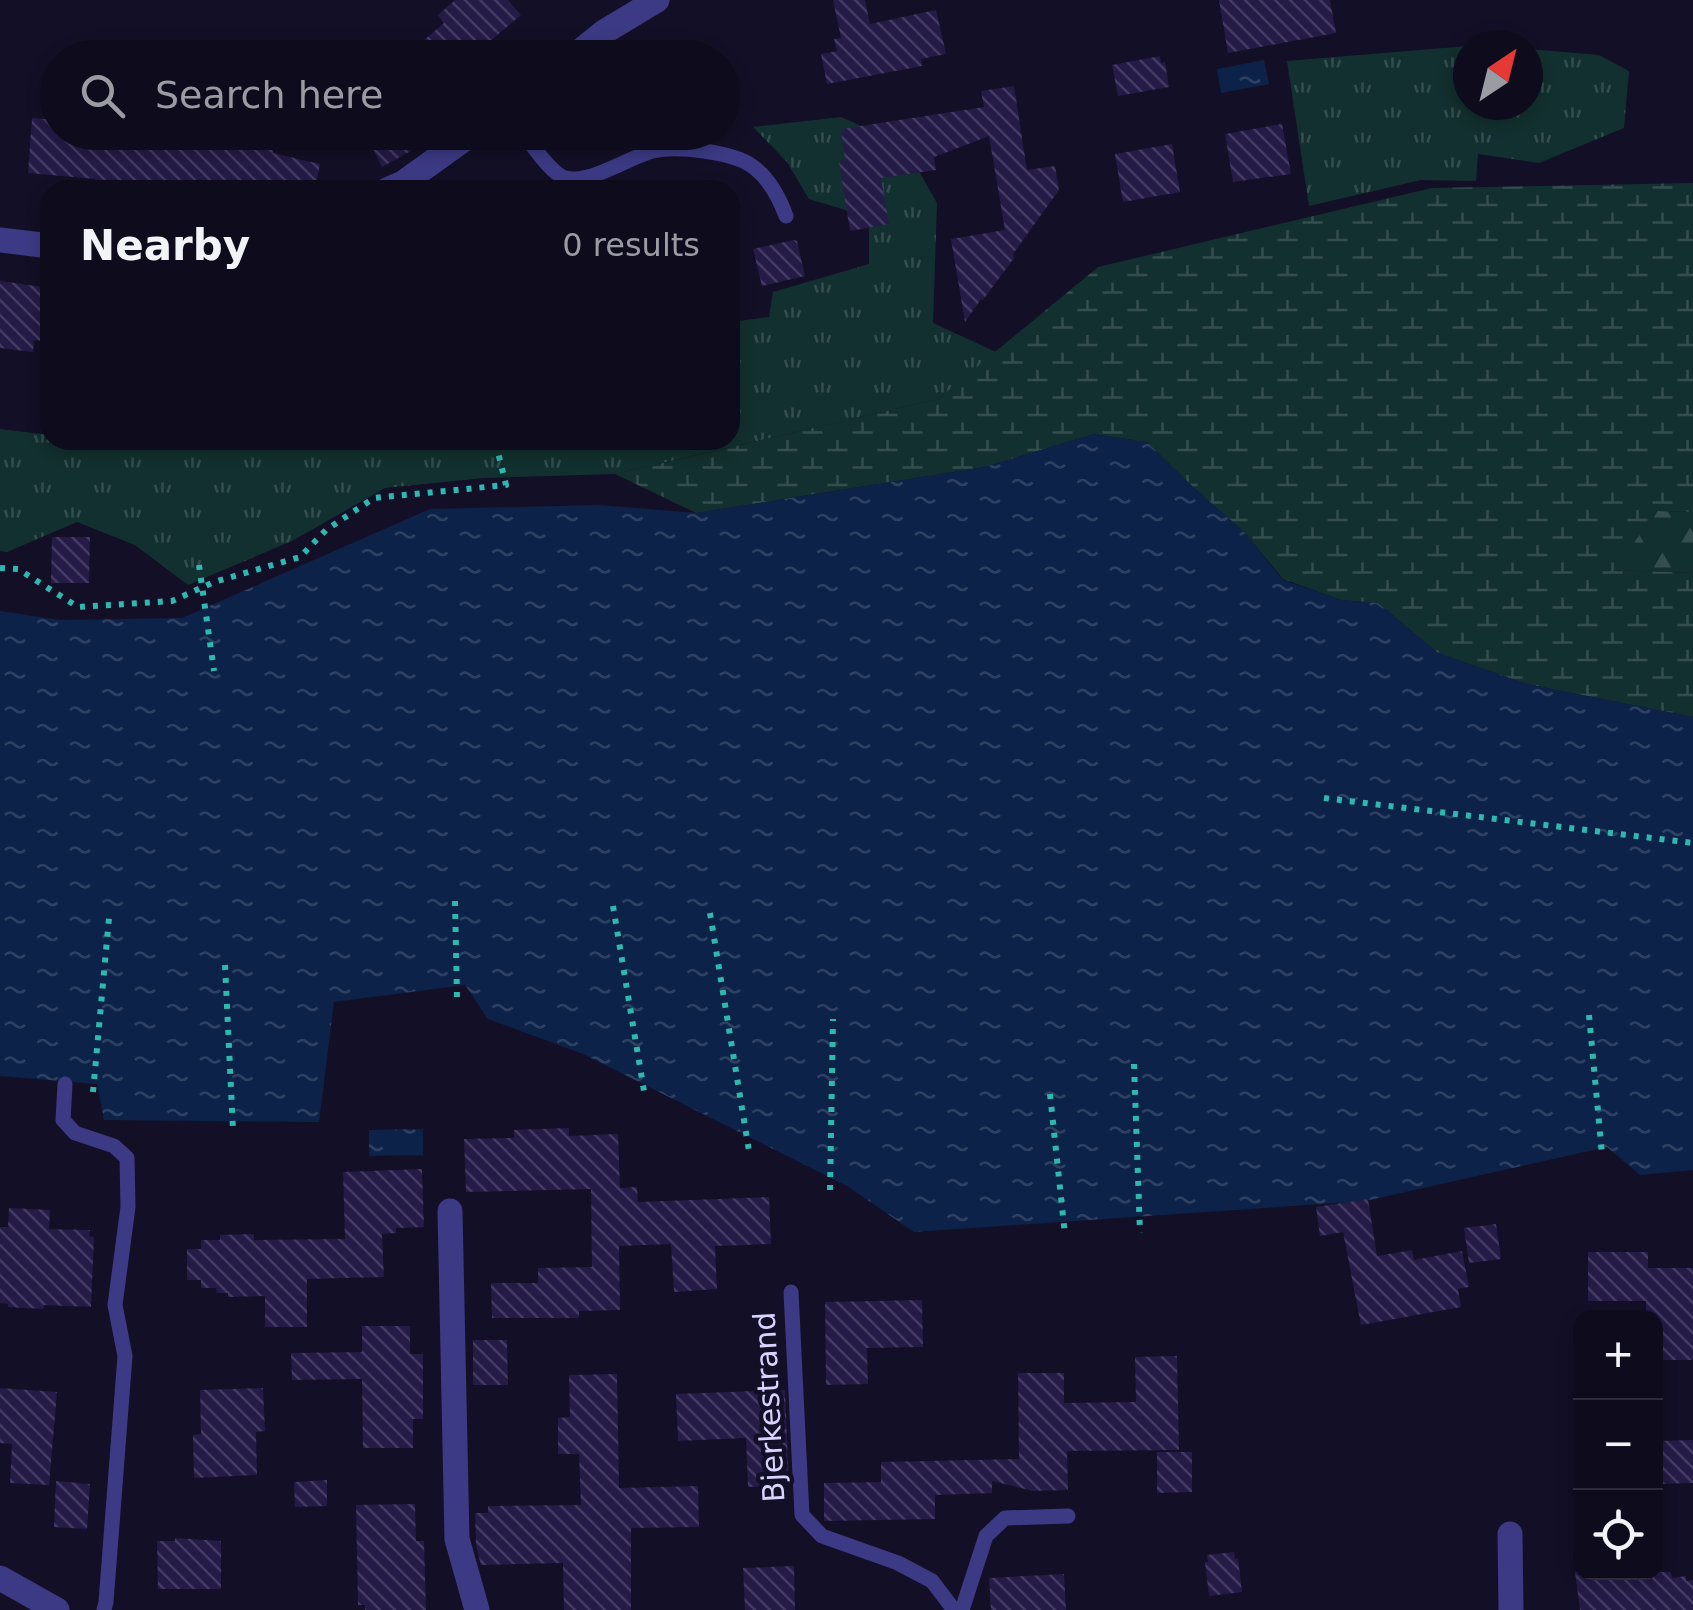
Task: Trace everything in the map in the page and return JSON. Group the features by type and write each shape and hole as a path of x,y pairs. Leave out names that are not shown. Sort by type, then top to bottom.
{"street":[{"path":"594,40 657,0"},
{"path":"407,180 449,150"},
{"path":"0,240 40,245"},
{"path":"450,1211 457,1540 477,1610"},
{"path":"1510,1534 1511,1610"},
{"path":"0,1578 57,1610"}],"lane":[{"path":"536,150 565,178 588,176 656,150"},
{"path":"704,150 750,164 778,194 786,216"},
{"path":"66,1084 63,1120 76,1132 114,1146 126,1158 128,1206 116,1305 125,1356 104,1610"},
{"name":"Bjerkestrand","path":"791,1292 802,1515 822,1536 898,1563 932,1580 954,1610"},
{"path":"962,1610 986,1536 1005,1518 1068,1516"}],"path":[{"path":"0,568 18,569 78,607 172,601 214,582 300,557 326,530 374,498 506,485 497,450"},
{"path":"199,564 214,671"},
{"path":"1324,798 1693,843"},
{"path":"455,901 457,998"},
{"path":"613,906 644,1096"},
{"path":"710,913 749,1151"},
{"path":"93,1092 109,918"},
{"path":"225,965 232,1130"},
{"path":"1589,1016 1602,1154"},
{"path":"830,1190 833,1020"},
{"path":"1134,1064 1140,1232"},
{"path":"1050,1094 1065,1235"}],"green space":[{"path":"1453,47 1453,120 1543,120 1543,50 1599,55 1629,71 1624,128 1539,163 1478,154 1476,181 1421,180 1309,206 1287,61"},
{"path":"841,117 904,145 937,203 933,323 996,352 938,399 740,445 740,321 769,317 773,292 869,264 869,217 809,199 787,162 753,127"},
{"path":"1693,183 1693,512 1657,511 1614,570 1693,573 1693,717 1527,684 1438,653 1378,603 1341,600 1283,579 1244,532 1147,442 1094,434 985,467 696,513 615,474 718,450 740,450 740,445 938,399 1098,267 1432,188"},
{"path":"0,429 40,434 40,450 718,450 615,474 483,478 385,488 292,541 188,585 135,545 77,522 7,552 0,551"},
{"path":"1657,511 1693,512 1693,573 1613,570"}],"water":[{"path":"1264,60 1269,84 1221,93 1217,69"},
{"path":"1094,434 1147,442 1244,532 1283,580 1341,600 1378,603 1438,653 1527,684 1693,717 1693,1170 1640,1175 1607,1147 1365,1201 914,1232 847,1186 583,1054 488,1019 465,985 334,1002 319,1122 104,1120 97,1084 0,1076 0,611 60,620 182,618 430,509 599,505 696,513 985,467"},
{"path":"423,1129 423,1155 369,1156 369,1130"}],"building":[{"path":"455,0 508,0 521,15 491,40 424,40 444,23 438,15"},
{"path":"833,0 865,0 870,24 936,10 946,54 921,59 922,66 827,84 821,54 837,51 834,39 841,38"},
{"path":"1219,0 1330,0 1336,33 1228,53"},
{"path":"1160,56 1161,63 1165,62 1169,87 1118,96 1112,65"},
{"path":"1014,86 1027,170 1055,166 1059,190 965,322 951,239 1005,230 989,136 934,157 936,170 881,178 889,224 850,231 839,161 845,160 841,129 984,107 981,91"},
{"path":"32,118 40,119 40,150 273,150 320,164 317,180 95,180 28,173"},
{"path":"1282,124 1291,174 1233,182 1225,134"},
{"path":"1172,144 1180,192 1123,202 1115,154"},
{"path":"373,150 413,150 382,167"},
{"path":"794,240 805,276 762,286 753,249"},
{"path":"0,281 40,287 40,341 34,340 33,352 0,348"},
{"path":"52,537 90,537 89,583 51,583"},
{"path":"569,1128 569,1136 618,1134 620,1188 637,1187 638,1202 769,1197 771,1244 715,1246 717,1289 674,1292 671,1244 619,1246 620,1310 579,1311 579,1318 492,1318 491,1283 538,1283 538,1268 592,1267 591,1189 466,1192 464,1139 514,1138 514,1130"},
{"path":"422,1169 424,1227 396,1228 396,1233 382,1234 384,1277 307,1279 307,1327 265,1327 265,1296 228,1297 228,1293 217,1293 216,1288 201,1288 201,1280 187,1280 187,1249 201,1249 201,1240 220,1240 220,1235 254,1234 254,1240 345,1239 343,1172"},
{"path":"1368,1199 1377,1256 1412,1250 1414,1260 1462,1251 1469,1287 1458,1289 1461,1307 1361,1325 1343,1232 1320,1236 1316,1207"},
{"path":"9,1208 50,1210 49,1229 90,1230 89,1236 94,1237 91,1307 44,1305 43,1309 0,1303 0,1227 8,1227"},
{"path":"1496,1224 1501,1259 1469,1263 1464,1228"},
{"path":"1588,1252 1648,1252 1648,1268 1693,1268 1693,1360 1663,1360 1663,1310 1646,1310 1646,1301 1588,1301"},
{"path":"922,1300 923,1347 867,1348 868,1384 826,1385 825,1302"},
{"path":"362,1326 410,1326 410,1354 423,1354 423,1419 413,1419 413,1448 363,1448 362,1379 292,1380 291,1353 362,1352"},
{"path":"473,1340 507,1340 508,1385 473,1385"},
{"path":"1177,1356 1179,1450 1067,1451 1068,1490 1033,1491 992,1481 992,1493 935,1495 935,1519 824,1521 824,1483 881,1482 881,1462 1019,1459 1018,1373 1064,1373 1064,1403 1136,1402 1135,1357"},
{"path":"617,1374 619,1488 698,1486 699,1527 631,1528 631,1610 564,1610 563,1563 481,1565 475,1513 488,1513 488,1506 581,1505 579,1454 558,1454 558,1418 570,1417 569,1375"},
{"path":"0,1388 57,1392 49,1485 10,1483 12,1444 0,1443"},
{"path":"263,1388 265,1431 256,1432 257,1475 194,1478 193,1435 201,1434 200,1390"},
{"path":"785,1390 789,1486 748,1487 746,1438 678,1441 676,1394"},
{"path":"1693,1440 1693,1483 1663,1484 1663,1441"},
{"path":"1157,1452 1192,1452 1192,1492 1157,1493"},
{"path":"327,1480 327,1506 295,1507 294,1482"},
{"path":"56,1481 90,1484 87,1529 54,1527"},
{"path":"415,1504 416,1541 424,1541 426,1610 365,1610 365,1605 358,1605 356,1505"},
{"path":"157,1541 221,1541 221,1589 158,1589"},
{"path":"1234,1552 1242,1592 1209,1596 1207,1555"},
{"path":"794,1566 795,1610 745,1610 743,1568"},
{"path":"1663,1572 1671,1572 1672,1578 1686,1576 1686,1581 1693,1580 1693,1610 1580,1610 1576,1580 1663,1580"},
{"path":"1064,1574 1066,1610 991,1610 989,1578"}]}
